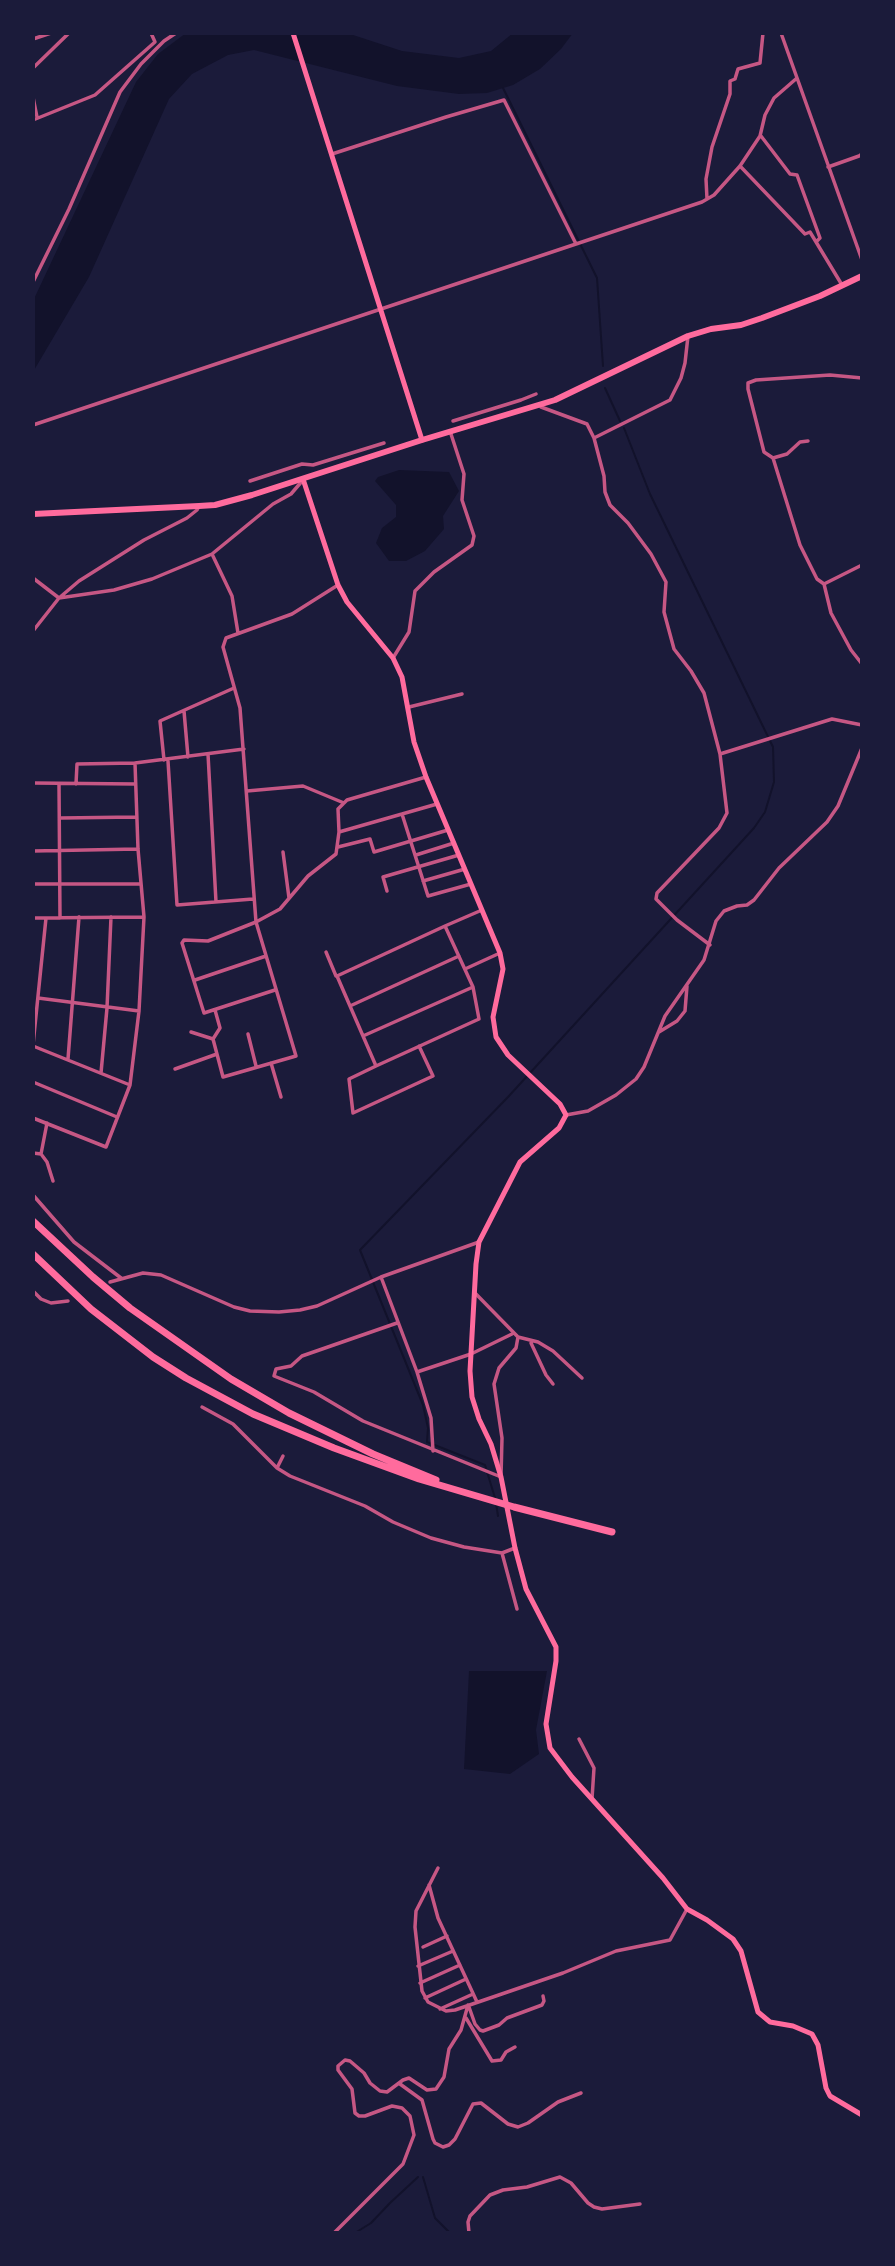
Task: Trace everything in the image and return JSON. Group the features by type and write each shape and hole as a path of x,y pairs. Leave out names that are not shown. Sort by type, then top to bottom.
{"highway":[{"path":"33,514 215,505 252,495 450,431 539,406 688,337 762,318 862,276"},
{"path":"33,1221 130,1308 231,1379 289,1413 373,1454 463,1491 612,1532"},
{"path":"33,1254 76,1296 121,1333 153,1357 220,1397 284,1428 359,1458 463,1491"}],"main road":[{"path":"293,33 422,440"},
{"path":"303,479 338,585 347,602 393,658 402,677 414,742 426,777 500,953 503,969 494,1017 496,1037 508,1055 560,1104 566,1115 559,1128 520,1162 479,1242 470,1371 472,1397 501,1477 526,1588 556,1647 546,1724 550,1748 557,1760 663,1878 687,1909 733,1939 741,1951 758,2012 770,2022 803,2028 812,2034 818,2045 830,2096 862,2115"}],"street":[{"path":"33,39 51,33"},
{"path":"33,68 69,33"},
{"path":"33,97 35,118 96,94 155,42 151,33"},
{"path":"33,282 69,209 120,92 141,64 176,33"},
{"path":"410,33 433,33"},
{"path":"707,199 706,179 712,147 730,94 730,81 735,79 738,69 760,63 763,33"},
{"path":"781,33 862,260"},
{"path":"33,425 707,199 714,195 740,166 760,136 765,116 774,98 797,78"},
{"path":"330,154 504,100 576,244"},
{"path":"760,136 790,174 797,175 820,238 816,242"},
{"path":"828,167 860,155 862,165"},
{"path":"740,166 805,234 810,232 842,285"},
{"path":"594,438 670,400 681,379 688,337"},
{"path":"862,379 830,375 757,380 748,383 764,452 773,458 800,545 817,579 824,584 831,613 851,650 862,664"},
{"path":"453,421 536,394"},
{"path":"539,406 587,424 594,438 610,505 628,523 651,554 666,582 664,612 674,649 704,693 720,754 727,813 719,828 657,893 656,899 677,920 710,945"},
{"path":"393,658 409,632 415,591 434,572 472,545 474,536 463,500 464,474 450,431"},
{"path":"773,458 787,454 800,442 807,441"},
{"path":"250,481 302,464 313,465 384,443"},
{"path":"33,578 59,598 152,579 212,554 257,516 291,494 303,479"},
{"path":"33,631 59,598 87,576 144,540 187,518 198,510 199,506"},
{"path":"212,554 232,596 238,632"},
{"path":"824,584 862,565"},
{"path":"215,1010 220,1028 213,1039 223,1077 296,1056 256,922 240,708 223,647 226,638 292,614 338,585"},
{"path":"234,688 160,721 166,760 177,905 253,899"},
{"path":"409,707 462,694"},
{"path":"184,710 188,757"},
{"path":"720,754 832,719 862,724"},
{"path":"566,1115 589,1111 617,1095 636,1079 644,1067 665,1016 705,960 716,920 724,911 747,905 754,900 779,868 827,822 838,806 862,748"},
{"path":"76,784 77,764 135,763 244,749"},
{"path":"208,754 216,902"},
{"path":"33,1118 106,1147 130,1085 139,1011 144,917 136,817 135,763"},
{"path":"276,990 204,1013 184,940 208,941 256,922 280,909 308,876 336,854 338,809 347,800 426,777"},
{"path":"33,783 135,784"},
{"path":"59,784 60,918"},
{"path":"247,791 303,786 344,803"},
{"path":"339,832 437,804"},
{"path":"402,814 428,896 471,884"},
{"path":"60,818 136,817"},
{"path":"337,847 370,839 374,852 448,830"},
{"path":"415,855 454,843"},
{"path":"33,851 138,849"},
{"path":"283,852 289,900"},
{"path":"387,891 383,877 459,855"},
{"path":"423,881 465,869"},
{"path":"33,884 141,884"},
{"path":"337,976 482,910"},
{"path":"68,1059 79,917"},
{"path":"101,1073 111,917"},
{"path":"33,918 144,917"},
{"path":"46,918 33,1045 130,1085"},
{"path":"419,1046 433,1076 354,1113 349,1079 419,1046 479,1019 473,987 445,926"},
{"path":"326,952 376,1066"},
{"path":"465,969 500,953"},
{"path":"194,980 266,956"},
{"path":"349,1006 459,956"},
{"path":"657,1033 677,1020 685,1011 687,984"},
{"path":"362,1036 473,987"},
{"path":"38,998 139,1011"},
{"path":"191,1032 213,1039"},
{"path":"248,1034 256,1067"},
{"path":"175,1069 217,1054"},
{"path":"271,1063 281,1097"},
{"path":"33,1082 117,1118"},
{"path":"41,1154 47,1123"},
{"path":"33,1153 41,1154 47,1162 53,1181"},
{"path":"33,1195 74,1242 121,1278"},
{"path":"110,1282 143,1273 161,1275 234,1307 250,1311 279,1312 317,1306 381,1277 479,1242"},
{"path":"381,1277 431,1418 433,1451"},
{"path":"33,1291 41,1299 51,1303 68,1301"},
{"path":"474,1293 512,1334 530,1342 538,1342 553,1351 582,1378"},
{"path":"397,1323 302,1356 291,1366 276,1369 274,1376 363,1421 501,1477 502,1438 494,1384 499,1367 516,1348 518,1337"},
{"path":"416,1372 471,1354 512,1334"},
{"path":"530,1342 553,1384"},
{"path":"202,1407 233,1424 277,1468 290,1476 365,1506 393,1522 431,1538 502,1553 515,1548"},
{"path":"277,1468 283,1456"},
{"path":"502,1553 517,1609"},
{"path":"579,1739 594,1768 592,1800"},
{"path":"438,1868 416,1911 419,1983 425,1998 439,2009 450,2011 563,1973 616,1951 670,1940 687,1909"},
{"path":"429,1885 438,1918 477,2002"},
{"path":"423,1947 447,1936"},
{"path":"418,1966 453,1951"},
{"path":"419,1983 460,1965"},
{"path":"425,1998 466,1979"},
{"path":"439,2009 473,1993"},
{"path":"468,2005 475,2024 483,2031 499,2025 507,2018 542,2005 543,1996"},
{"path":"334,2233 403,2164 414,2135 410,2116 402,2108 391,2106 365,2116 355,2113 352,2089 338,2066 345,2060 350,2061 364,2073 374,2088 380,2091 387,2092 409,2078 427,2090 436,2089 444,2077 449,2049 461,2030 468,2005"},
{"path":"466,2017 492,2061 501,2060 506,2052 515,2046"},
{"path":"399,2083 422,2100 435,2143 443,2147 455,2139 473,2104 481,2103 508,2124 518,2127 558,2102 581,2093"},
{"path":"470,2233 470,2216 490,2195 560,2177 571,2183 594,2207 603,2209 640,2204"}],"shaded area":[{"path":"186,33 347,33 402,51 459,58 491,51 513,33 573,33 540,69 513,85 487,93 459,94 397,86 254,50 228,55 192,74 169,99 89,277 33,372 33,301 136,82 158,54"},
{"path":"399,470 449,472 459,491 443,516 444,529 425,551 406,561 389,561 376,543 382,528 396,517 396,505 375,481 378,477"},
{"path":"469,1671 547,1671 536,1730 539,1754 510,1774 464,1769"}],"waterway":[{"path":"503,88 597,278 603,366"},
{"path":"605,388 620,421"},
{"path":"495,1498 485,1465 427,1442 428,1428 423,1405 360,1250 508,1097 754,828 765,812 774,782 773,747 650,494 624,428"},
{"path":"496,1503 498,1516"},
{"path":"355,2233 371,2223 418,2177"},
{"path":"423,2177 435,2218 450,2233"}]}
